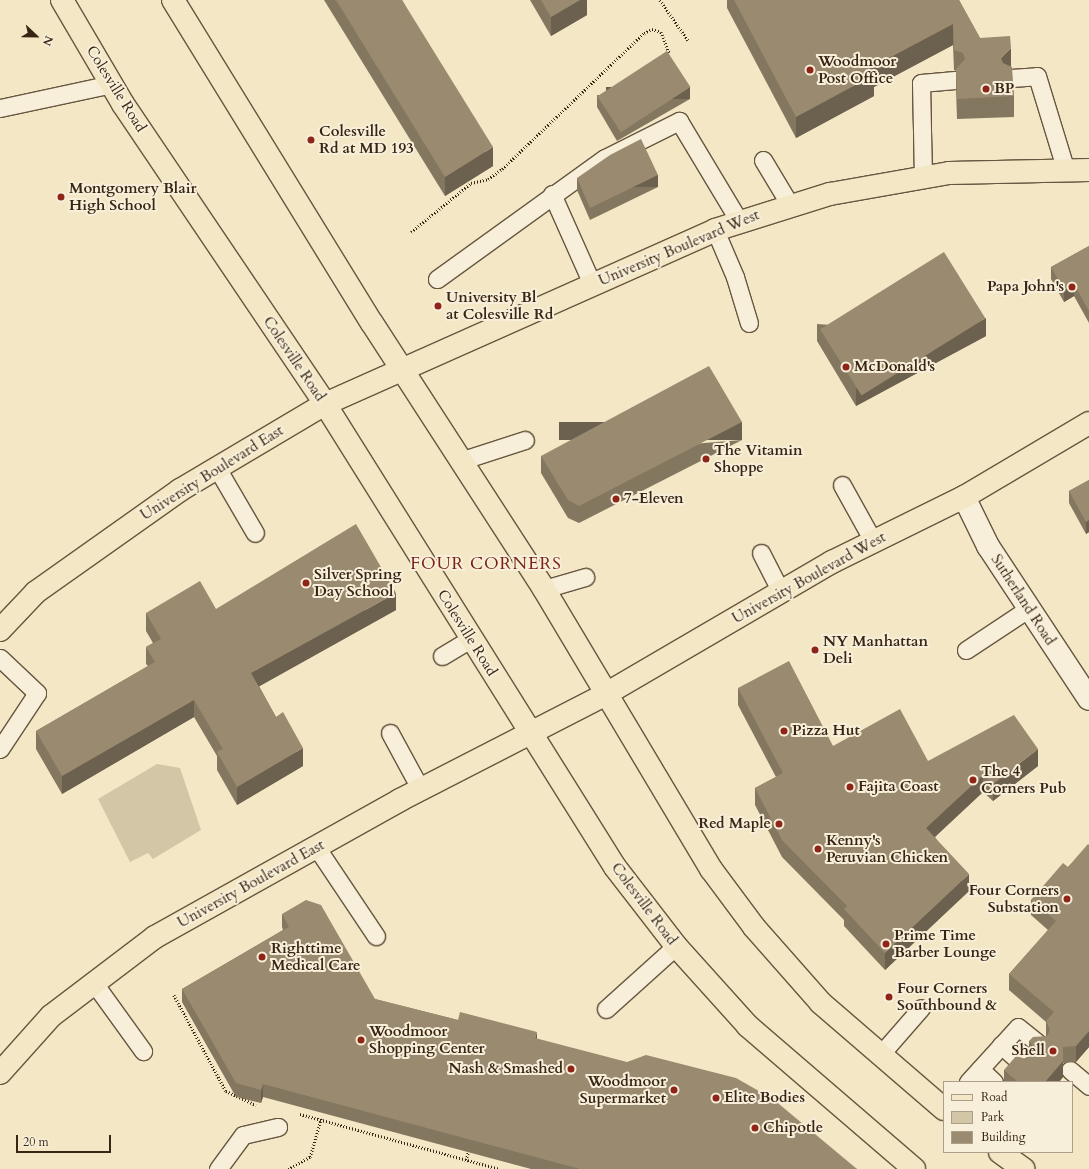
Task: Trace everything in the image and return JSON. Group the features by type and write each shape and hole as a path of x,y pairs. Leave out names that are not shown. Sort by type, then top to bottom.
{"main road":[{"name":"Colesville Road","path":"62,0 112,84 325,404 529,734 615,867 676,946 748,1026 808,1081 914,1169"},
{"path":"173,0 402,368 463,460 544,589 711,870 754,927 821,1003 880,1055 943,1107"},
{"name":"University Boulevard West","path":"402,368 715,230 790,204 830,194 949,173 1089,170"},
{"name":"University Boulevard East","path":"0,630 36,592 217,468 325,404 402,368"},
{"name":"University Boulevard West","path":"529,734 606,694 781,592 873,541 964,497 1089,423"},
{"name":"University Boulevard East","path":"0,1073 51,1016 155,937 422,790 529,734"}],"street":[{"name":"Sutherland Road","path":"964,497 988,546 1028,609 1089,699"}],"lane":[{"path":"1011,78 1037,76 1066,170"},
{"path":"923,178 921,83 955,80"},
{"path":"0,108 112,84"},
{"path":"437,279 552,194 605,158 679,121 739,221"},
{"path":"763,160 790,204"},
{"path":"552,194 592,284"},
{"path":"715,230 736,277 749,323"},
{"path":"463,460 525,440"},
{"path":"217,468 255,533"},
{"path":"842,485 873,541"},
{"path":"761,553 781,592"},
{"path":"544,589 585,577"},
{"path":"966,650 1028,609"},
{"path":"442,656 470,639"},
{"path":"0,658 37,693 0,749"},
{"path":"390,733 422,790"},
{"path":"317,848 376,936"},
{"path":"606,1009 676,946"},
{"path":"94,983 142,1051"},
{"path":"880,1055 921,1008"},
{"path":"969,1081 1018,1027 1040,1045"},
{"path":"1001,1045 1023,1065"},
{"path":"980,1069 993,1081"},
{"path":"218,1169 243,1135 278,1127"}],"path":[{"path":"660,0 688,40"},
{"path":"411,232 472,184 488,179 502,169 644,33 652,29 661,32 669,52"},
{"path":"174,995 226,1091 261,1106"},
{"path":"291,1112 500,1169"},
{"path":"288,1169 310,1157 321,1119"},
{"path":"466,1160 468,1152"}],"green space":[{"path":"157,764 180,768 201,830 153,859 148,853 130,862 98,799"}],"building":[{"path":"336,0 402,0 493,147 445,177"},
{"path":"541,0 580,0 551,17"},
{"path":"734,0 959,0 980,38 1010,36 1011,48 1001,58 1003,63 1012,67 1014,96 957,99 956,69 965,59 963,53 954,50 953,24 870,68 874,75 796,117"},
{"path":"667,51 690,87 621,132 597,96"},
{"path":"641,139 658,175 590,208 577,178 610,155"},
{"name":"Papa John's","path":"1089,246 1089,311 1074,284 1064,290 1051,267"},
{"path":"944,252 985,318 862,396 820,329"},
{"path":"709,366 742,422 579,506 568,500 541,456"},
{"path":"1089,480 1089,520 1086,522 1069,491"},
{"name":"Silver Spring Day School","path":"356,524 396,593 251,673 276,717 283,712 303,748 237,787 217,752 223,749 194,700 62,776 36,731 155,662 146,647 161,639 146,613 200,581 216,609"},
{"path":"789,661 833,746 900,709 928,761 1014,715 1038,749 993,784 983,775 926,828 969,874 885,953 844,909 847,906 782,840 755,788 783,773 738,688"},
{"path":"1088,844 1089,1031 1076,1046 1063,1047 1063,1061 1046,1081 1017,1081 1004,1070 1016,1056 1026,1059 1031,1055 1033,1046 1029,1041 1033,1037 1047,1036 1050,1030 1046,1021 1054,1012 1009,974 1056,921 1031,900 1063,863 1068,867"},
{"name":"Woodmoor Shopping Center","path":"306,900 321,905 375,999 458,1020 460,1012 537,1032 535,1038 627,1062 646,1055 736,1078 773,1099 857,1169 580,1169 263,1084 261,1090 236,1083 182,989 289,927 282,914"}],"place":[{"name":"Woodmoor Post Office","path":"810,70"},
{"name":"BP","path":"986,89"},
{"name":"Colesville Rd at MD 193","path":"311,140"},
{"name":"Montgomery Blair High School","path":"61,197"},
{"name":"Papa John's","path":"1072,287"},
{"name":"University Bl at Colesville Rd","path":"438,306"},
{"name":"McDonald's","path":"846,367"},
{"name":"The Vitamin Shoppe","path":"706,459"},
{"name":"7-Eleven","path":"616,499"},
{"name":"Silver Spring Day School","path":"306,583"},
{"name":"NY Manhattan Deli","path":"815,650"},
{"name":"Pizza Hut","path":"784,731"},
{"name":"The 4 Corners Pub","path":"973,780"},
{"name":"Fajita Coast","path":"850,787"},
{"name":"Red Maple","path":"779,824"},
{"name":"Kenny's Peruvian Chicken","path":"818,849"},
{"name":"Four Corners Substation","path":"1067,899"},
{"name":"Prime Time Barber Lounge","path":"886,944"},
{"name":"Righttime Medical Care","path":"262,957"},
{"name":"Four Corners Southbound &","path":"889,997"},
{"name":"Woodmoor Shopping Center","path":"361,1040"},
{"name":"Shell","path":"1053,1051"},
{"name":"Nash & Smashed","path":"571,1069"},
{"name":"Woodmoor Supermarket","path":"674,1090"},
{"name":"Elite Bodies","path":"716,1098"},
{"name":"Chipotle","path":"755,1128"}],"district":[{"name":"FOUR CORNERS","path":"486,564"}]}
